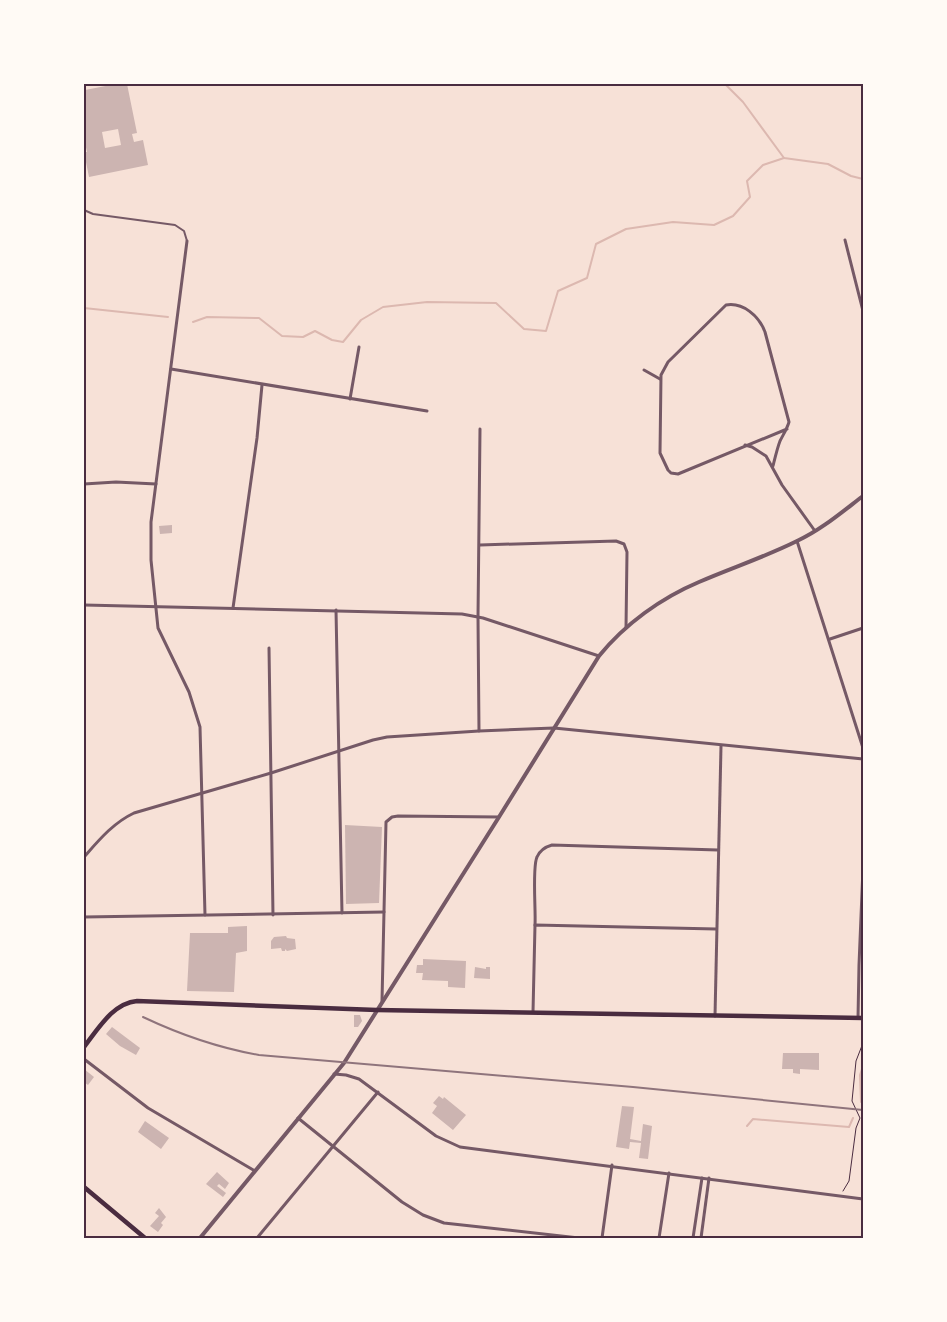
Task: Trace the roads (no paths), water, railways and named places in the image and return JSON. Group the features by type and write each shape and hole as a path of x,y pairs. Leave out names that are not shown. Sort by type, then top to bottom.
{"main road":[{"path":"84,1046 116,1009 125,1003 134,1001 377,1010 861,1018"},
{"path":"84,1187 145,1238"}],"street":[{"path":"845,240 863,311"},
{"path":"187,241 150,540 160,633 190,692 198,715 201,736 205,915"},
{"path":"773,466 777,449 787,429 789,422 765,332 753,314 736,304 722,307 668,362 660,379 660,453 668,470 671,473 678,474 787,429"},
{"path":"350,399 359,347"},
{"path":"171,370 427,411"},
{"path":"644,370 660,379"},
{"path":"234,608 257,438 262,385"},
{"path":"479,731 480,429"},
{"path":"745,445 760,450 766,456 782,485 815,531"},
{"path":"84,484 116,482 156,484"},
{"path":"200,1238 344,1063 598,656 614,637 663,600 797,541 815,531 863,496"},
{"path":"797,541 863,748"},
{"path":"480,545 620,542 624,544 627,552 626,628"},
{"path":"84,605 454,614 478,617 598,656"},
{"path":"336,610 342,913"},
{"path":"830,640 863,628"},
{"path":"269,648 273,914"},
{"path":"84,856 105,833 127,816 387,737 554,728 863,759"},
{"path":"715,1016 721,746"},
{"path":"382,1001 386,826 388,820 398,816 499,817"},
{"path":"84,836 84,856"},
{"path":"533,1012 535,862 541,851 552,845 718,850"},
{"path":"861,1018 859,965 863,868"},
{"path":"84,917 384,912"},
{"path":"535,925 716,929"},
{"path":"84,1058 148,1108 256,1171"},
{"path":"334,1074 359,1079 436,1136 460,1147 612,1165 863,1199"},
{"path":"257,1238 378,1092"},
{"path":"298,1118 402,1202 437,1222 529,1234 579,1238"},
{"path":"612,1165 603,1238 614,1238"},
{"path":"659,1238 669,1173"},
{"path":"694,1238 702,1178"},
{"path":"701,1238 708,1178"}],"lane":[{"path":"84,210 93,214 175,225 184,231 187,241"}],"waterway":[{"path":"725,84 743,102 784,158 828,164 851,176 863,179"},
{"path":"193,322 207,317 259,318 282,336 303,337 315,331 332,340 343,342 361,320 383,307 427,302 496,303 524,329 546,331 558,291 587,278 596,244 626,229 673,222 714,225 733,216 750,197 747,181 763,165 784,158"},
{"path":"84,308 168,317"},
{"path":"861,1102 860,1075 863,1066"},
{"path":"747,1126 753,1119 849,1127 853,1118"}],"railway":[{"path":"143,1017 200,1040 229,1049 259,1055 633,1087 863,1110"}]}
